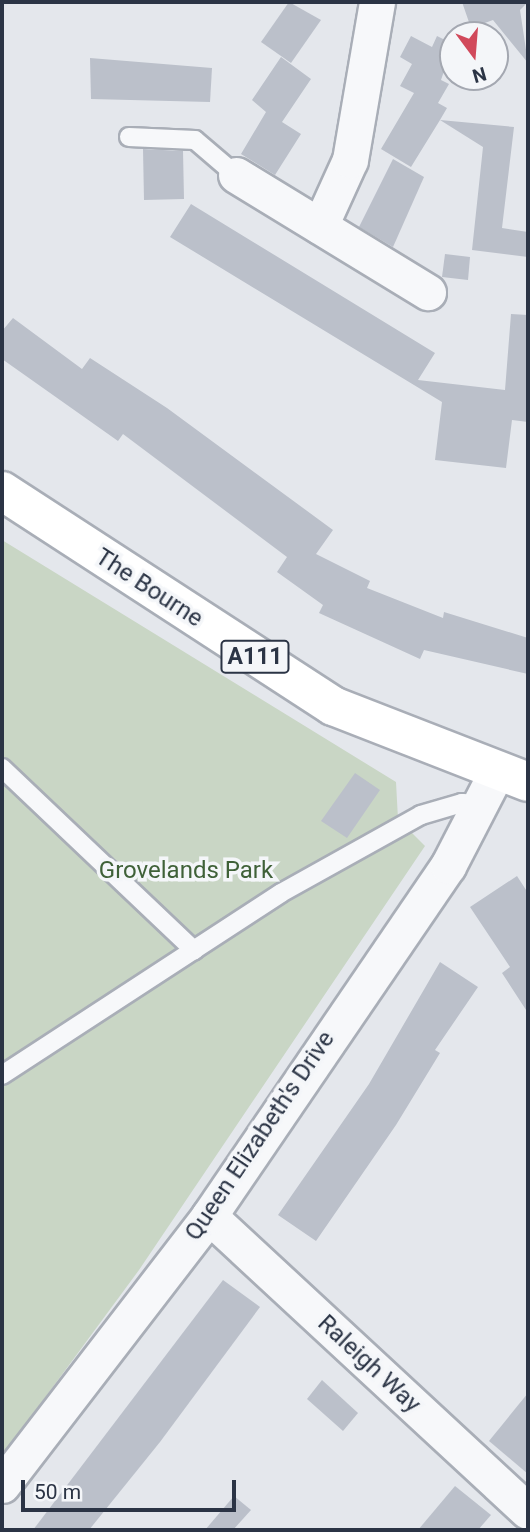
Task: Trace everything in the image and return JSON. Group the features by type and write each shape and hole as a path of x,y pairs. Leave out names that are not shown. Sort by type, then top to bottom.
{"main road":[{"name":"The Bourne","path":"2,491 333,706 503,787"}],"street":[{"path":"320,226 350,160 377,2"},
{"path":"236,175 428,292"},
{"name":"Queen Elizabeth's Drive","path":"2,1485 209,1216 503,787"},
{"name":"Raleigh Way","path":"209,1216 528,1511"}],"lane":[{"path":"128,137 195,139 236,175"},
{"path":"2,768 194,950"},
{"path":"2,1076 194,950 421,815 503,787"}],"green space":[{"name":"Grovelands Park","path":"2,540 396,782 398,819 425,846 139,1270 2,1456"}],"building":[{"path":"289,2 321,20 291,63 261,42"},
{"path":"462,2 528,2 520,10 528,63 509,40 509,21 469,21"},
{"path":"411,36 432,47 437,36 439,37 439,91 445,91 438,103 447,108 411,167 381,149 414,93 400,86 412,64 400,57"},
{"path":"281,57 311,79 282,122 301,134 275,175 241,154 266,112 252,100"},
{"path":"90,58 212,68 210,102 91,99"},
{"path":"440,120 514,127 502,228 528,232 528,257 472,250 483,147"},
{"path":"143,149 183,151 184,199 144,200"},
{"path":"393,159 424,177 393,247 359,227"},
{"path":"191,204 435,353 418,380 505,390 511,314 528,315 528,422 512,420 506,468 435,460 442,402 170,237"},
{"path":"445,254 470,257 468,280 442,277"},
{"path":"13,318 82,369 90,358 167,408 333,530 316,554 370,581 367,588 443,618 444,612 528,638 528,674 424,650 420,659 319,613 323,605 277,572 287,557 123,434 118,441 2,359 2,331"},
{"path":"355,773 380,790 347,838 321,821"},
{"path":"517,876 528,893 528,1013 502,973 510,967 470,907"},
{"path":"440,962 478,987 435,1050 440,1053 396,1125 316,1241 278,1215 369,1084"},
{"path":"223,1280 260,1307 160,1442 89,1530 33,1530"},
{"path":"322,1380 358,1413 343,1431 307,1399"},
{"path":"528,1393 528,1474 489,1441"},
{"path":"455,1486 491,1515 478,1530 418,1530"},
{"path":"234,1496 251,1510 233,1530 205,1530"}]}
